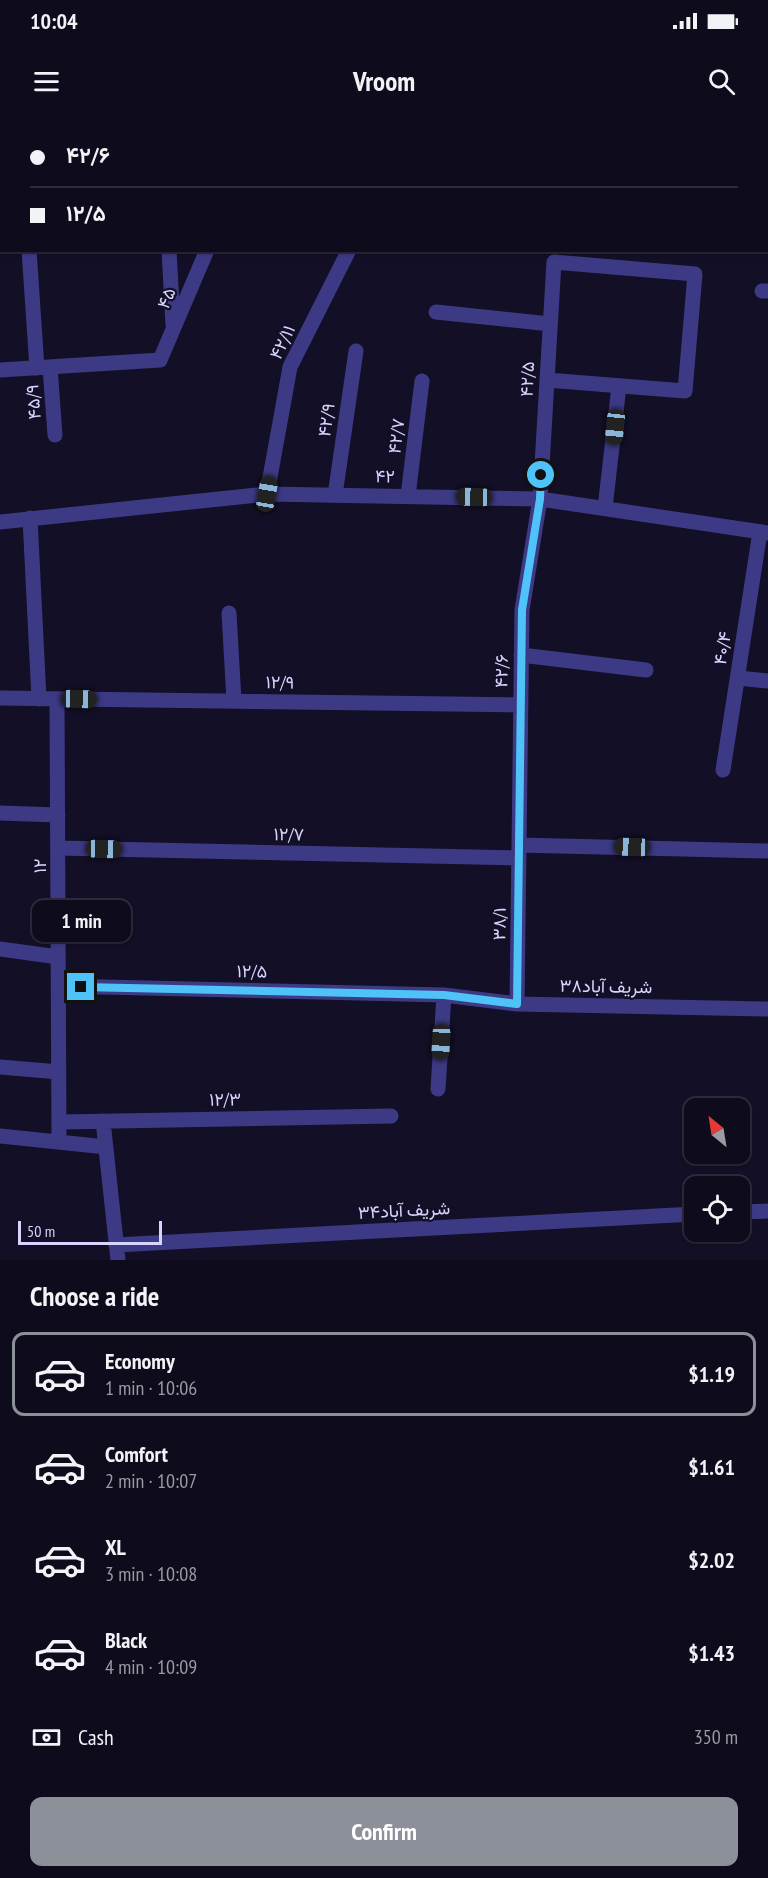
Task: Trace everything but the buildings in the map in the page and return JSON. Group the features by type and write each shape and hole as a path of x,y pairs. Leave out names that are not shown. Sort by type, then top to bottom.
{"street":[{"name":"۴۵/۹","path":"29,252 43,368 55,435"},
{"path":"169,252 173,330"},
{"name":"۴۵","path":"43,368 160,360 206,252"},
{"name":"۴۲/۱۱","path":"267,494 290,367 348,252"},
{"name":"۴۲/۵","path":"540,499 554,262 695,274 685,391 619,386"},
{"path":"436,312 550,324"},
{"name":"۴۲/۹","path":"335,495 356,351"},
{"path":"0,370 43,368"},
{"path":"547,380 619,386 605,508"},
{"name":"۴۲/۷","path":"408,496 422,381"},
{"name":"۴۲","path":"0,522 267,494 408,496 540,499 764,533"},
{"name":"۴۲/۶","path":"519,851 522,610 540,499"},
{"path":"30,518 39,699"},
{"name":"۴۰/۴","path":"723,770 764,533"},
{"path":"229,613 234,701"},
{"path":"521,655 646,670"},
{"path":"738,678 768,681"},
{"name":"۱۲/۹","path":"0,698 521,705"},
{"name":"۱۲","path":"57,699 59,1142"},
{"path":"0,813 58,815"},
{"name":"۱۲/۷","path":"58,848 768,851"},
{"name":"۳۸/۱","path":"517,1004 519,851"},
{"path":"0,949 58,957"},
{"name":"۱۲/۵","path":"59,986 444,995"},
{"path":"438,1089 444,995"},
{"name":"شریف آباد۳۸","path":"444,995 517,1004 768,1009"},
{"path":"0,1067 59,1072"},
{"name":"۱۲/۳","path":"59,1122 391,1116"},
{"path":"103,1121 117,1252"},
{"path":"0,1136 106,1147"},
{"path":"750,1211 768,1210"},
{"name":"شریف آباد۳۴","path":"117,1252 684,1215"}],"route":[{"path":"81,987 444,995 517,1004 522,610 540,499 541,475"}]}
